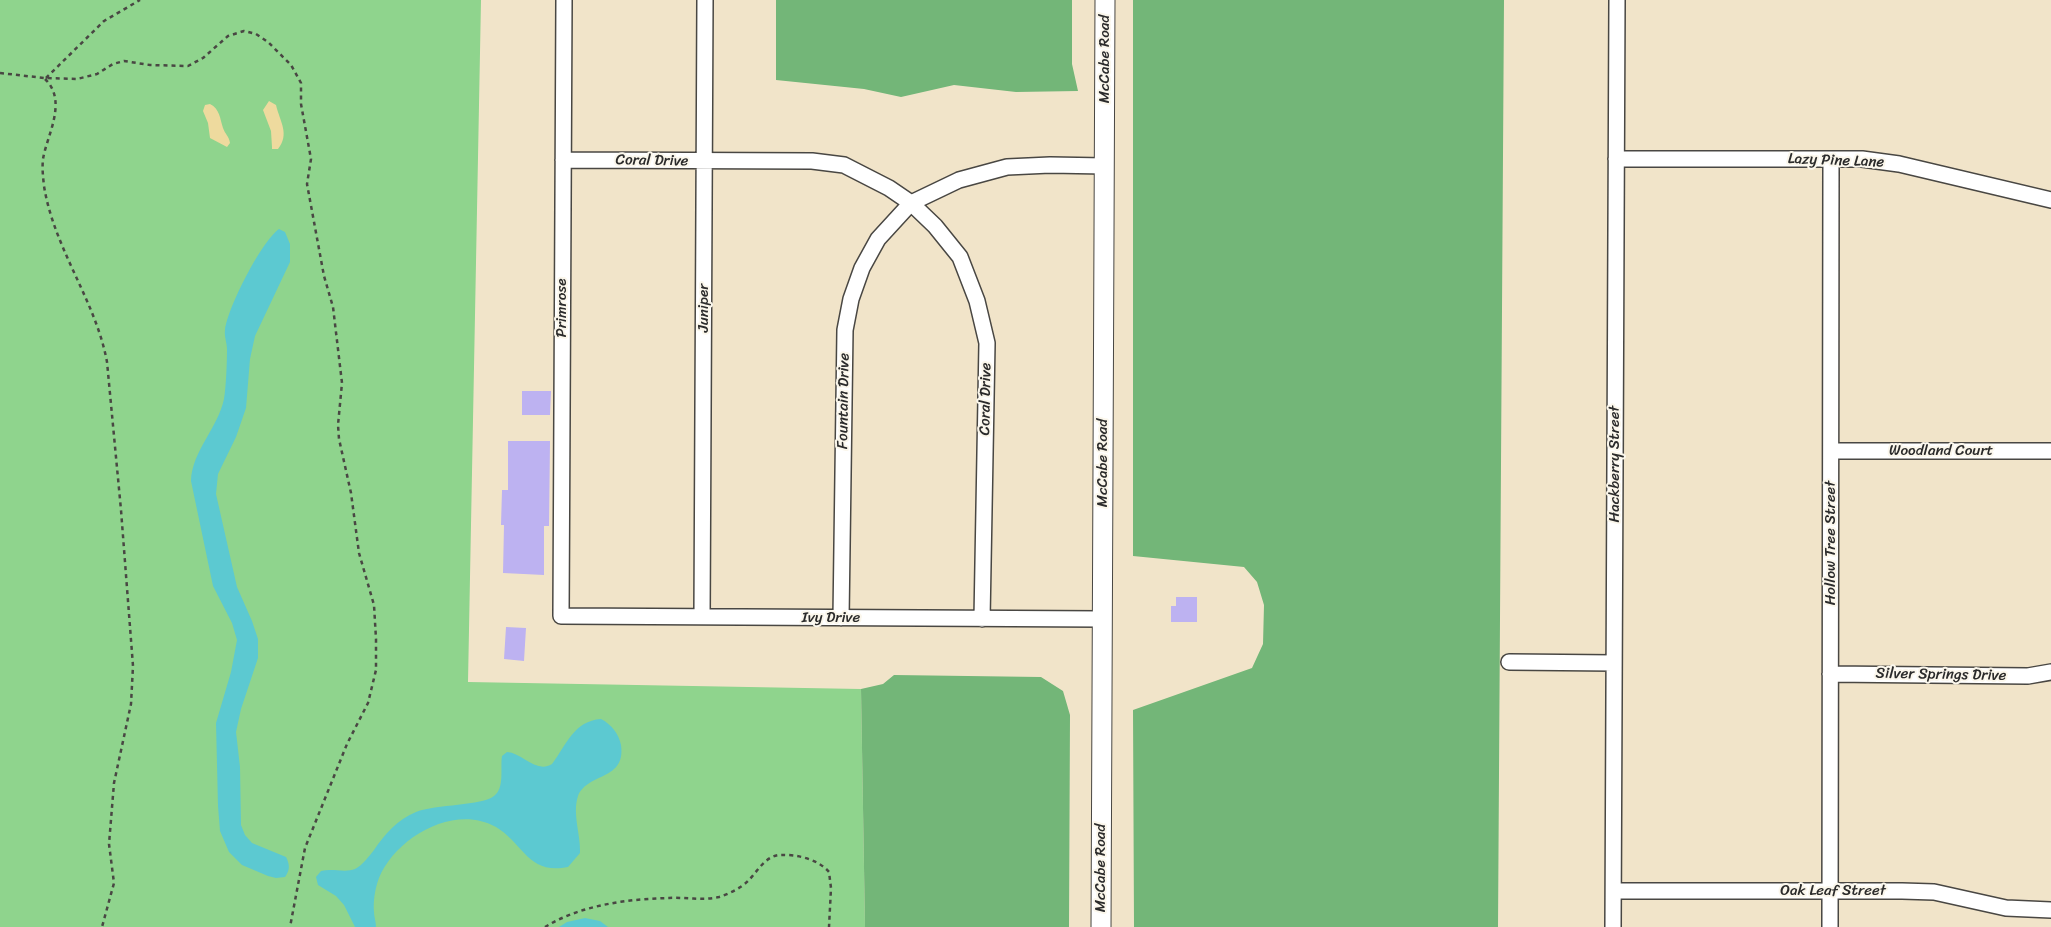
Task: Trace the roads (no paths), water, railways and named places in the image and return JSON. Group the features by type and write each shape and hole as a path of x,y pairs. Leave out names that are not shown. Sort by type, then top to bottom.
{"street":[{"name":"Primrose","path":"561,616 564,0"},
{"name":"Juniper","path":"702,617 705,0"},
{"name":"McCabe Road","path":"1101,927 1105,0"},
{"name":"Hackberry Street","path":"1613,927 1617,0"},
{"name":"Lazy Pine Lane","path":"1616,159 1862,159 1899,164 2051,200"},
{"name":"Coral Drive","path":"563,160 812,161 844,165 888,188 911,203 935,226 960,256 977,301 987,343 982,619"},
{"name":"Hollow Tree Street","path":"1830,927 1831,160"},
{"path":"911,203 959,180 1007,167 1105,166"},
{"name":"Fountain Drive","path":"841,618 845,330 851,299 862,268 878,239 911,203"},
{"name":"Woodland Court","path":"1831,451 2051,451"},
{"name":"Ivy Drive","path":"561,616 1102,619"},
{"path":"1509,662 1614,663"},
{"name":"Silver Springs Drive","path":"1830,674 2028,676 2051,672"},
{"name":"Oak Leaf Street","path":"1614,891 1934,892 2006,908 2051,910"}],"water":[{"path":"279,229 285,232 290,244 290,262 255,336 250,359 246,408 236,437 218,474 216,494 237,587 258,639 258,658 241,709 236,732 240,767 241,825 245,835 252,843 286,857 289,870 285,877 276,878 242,865 229,852 220,831 216,723 231,672 237,640 232,623 213,586 191,481 192,470 200,450 221,410 224,399 227,355 225,332 227,320 246,276 263,247"},
{"path":"601,719 616,733 621,745 621,757 618,765 612,771 583,788 578,796 576,817 580,853 568,867 544,867 535,862 496,827 480,821 462,819 428,828 412,838 387,863 376,886 374,908 376,927 355,927 344,905 336,896 318,885 316,877 321,871 347,871 358,867 392,828 409,815 425,809 480,802 494,796 501,783 502,756 507,752 513,753 535,765 546,766 552,764 578,729 584,724"},
{"path":"585,918 600,921 608,927 559,927 567,922"}]}
